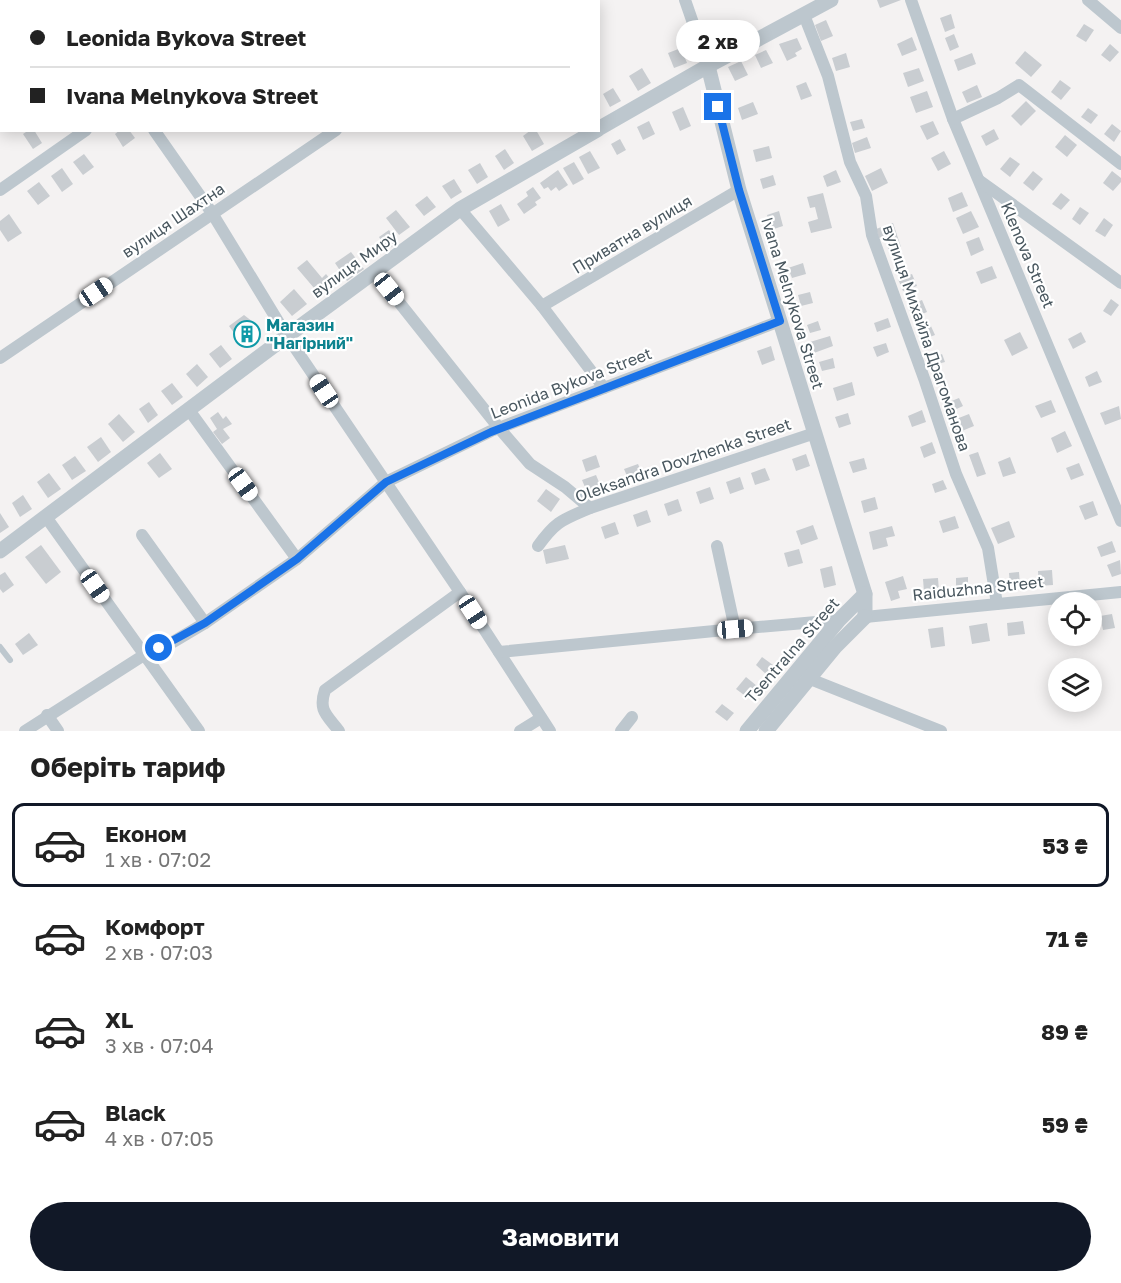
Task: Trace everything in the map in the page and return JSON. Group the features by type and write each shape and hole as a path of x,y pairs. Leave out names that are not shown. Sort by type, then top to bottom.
{"street":[{"name":"Ivana Melnykova Street","path":"685,0 708,66 739,190 865,594 865,617"},
{"name":"вулиця Миру","path":"600,129 810,8 831,0"},
{"name":"Klenova Street","path":"911,0 953,119 1121,520"},
{"path":"1088,0 1121,28"},
{"name":"вулиця Михайла Драгоманова","path":"810,8 850,162 866,196 872,235 956,474 988,548 997,604"},
{"path":"953,119 998,98 1019,85 1121,164"},
{"path":"0,190 83,132"},
{"path":"155,132 212,213 286,336 460,592 550,731"},
{"name":"вулиця Шахтна","path":"0,358 333,132"},
{"name":"вулиця Миру","path":"0,551 286,336 460,209 595,132"},
{"path":"979,180 1121,283"},
{"name":"Приватна вулиця","path":"542,306 739,190"},
{"path":"460,209 542,306 604,388"},
{"path":"375,272 530,464 565,487 590,508"},
{"name":"Leonida Bykova Street","path":"25,731 144,655 173,642 205,623 297,559 386,482 499,428 780,321"},
{"path":"189,410 297,559"},
{"name":"Oleksandra Dovzhenka Street","path":"538,546 561,520 590,508 815,433"},
{"path":"46,517 199,731"},
{"path":"142,535 205,623"},
{"path":"717,546 735,629"},
{"path":"339,731 322,709 321,703 325,690 460,592"},
{"name":"Raiduzhna Street","path":"839,620 1121,592"},
{"name":"Tsentralna Street","path":"747,731 839,620 865,594"},
{"path":"766,731 835,647 865,617"},
{"path":"499,652 839,620"},
{"path":"810,679 941,731"},
{"path":"47,716 58,731"},
{"path":"621,731 632,717"},
{"path":"520,731 541,718"}],"lane":[{"path":"0,647 10,660"}],"building":[{"path":"877,0 901,0 880,8"},
{"path":"951,14 955,28 945,32 940,18"},
{"path":"826,20 833,36 821,41 815,25"},
{"path":"1084,24 1094,30 1086,42 1076,36"},
{"path":"954,34 959,47 950,51 945,38"},
{"path":"912,37 917,50 902,56 897,44"},
{"path":"797,38 802,49 795,53 797,56 787,61 779,44"},
{"path":"1110,44 1119,52 1110,62 1101,55"},
{"path":"681,48 687,63 674,68 668,53"},
{"path":"766,50 773,63 761,68 755,55"},
{"path":"1025,51 1042,65 1031,77 1015,63"},
{"path":"846,53 850,67 836,71 832,58"},
{"path":"972,53 976,64 958,71 954,60"},
{"path":"741,61 748,75 735,81 728,67"},
{"path":"642,68 651,83 638,91 629,76"},
{"path":"919,68 924,81 908,87 903,73"},
{"path":"1060,80 1071,88 1061,100 1051,92"},
{"path":"806,82 812,96 801,100 796,86"},
{"path":"977,85 982,97 967,103 962,92"},
{"path":"613,88 621,101 610,107 603,94"},
{"path":"927,91 933,107 916,113 910,97"},
{"path":"1026,101 1036,111 1021,126 1011,116"},
{"path":"753,102 758,114 742,120 738,108"},
{"path":"683,107 691,126 680,131 672,112"},
{"path":"1088,108 1098,115 1091,124 1081,117"},
{"path":"862,119 865,128 853,131 850,122"},
{"path":"649,121 655,134 643,140 637,127"},
{"path":"933,121 939,134 927,140 920,126"},
{"path":"1112,124 1121,131 1114,142 1104,134"},
{"path":"994,129 999,139 986,146 981,136"},
{"path":"35,132 42,143 33,149 23,134"},
{"path":"130,132 135,138 123,147 115,134"},
{"path":"528,132 537,132 544,144 532,151 523,136"},
{"path":"1065,135 1077,145 1067,157 1055,147"},
{"path":"867,137 871,148 855,153 852,143"},
{"path":"620,139 626,150 617,155 611,144"},
{"path":"769,146 772,158 756,162 753,150"},
{"path":"505,149 514,163 504,170 495,156"},
{"path":"590,151 600,168 588,174 579,157"},
{"path":"944,151 951,164 938,171 931,158"},
{"path":"84,154 94,167 83,175 73,162"},
{"path":"1010,157 1020,164 1010,177 1000,169"},
{"path":"574,162 584,179 573,185 563,168"},
{"path":"480,163 488,177 477,184 468,170"},
{"path":"62,168 73,184 62,192 51,176"},
{"path":"881,168 888,183 872,191 865,176"},
{"path":"558,170 568,185 559,191 556,187 551,191 548,187 544,189 540,183"},
{"path":"836,170 841,182 827,187 823,176"},
{"path":"1033,171 1043,179 1033,191 1023,183"},
{"path":"1112,171 1121,178 1121,182 1113,191 1103,183"},
{"path":"773,175 776,185 763,189 760,179"},
{"path":"454,179 462,192 451,199 442,186"},
{"path":"39,182 50,196 38,205 27,191"},
{"path":"533,187 541,198 535,202 537,205 524,214 517,204 528,196 526,192"},
{"path":"962,192 968,206 953,212 948,198"},
{"path":"823,193 832,228 811,233 808,222 818,219 815,207 810,208 807,197"},
{"path":"1061,193 1070,200 1061,210 1052,204"},
{"path":"427,196 436,207 424,216 415,205"},
{"path":"501,204 510,220 498,227 489,211"},
{"path":"1080,207 1089,213 1080,225 1072,219"},
{"path":"396,210 410,227 399,235 386,218"},
{"path":"779,211 783,226 771,230 767,215"},
{"path":"971,211 979,227 963,234 956,218"},
{"path":"9,214 22,233 8,242 0,230 0,221"},
{"path":"1104,218 1113,225 1105,237 1095,231"},
{"path":"893,223 901,247 889,251 884,236 879,238 876,229"},
{"path":"389,230 398,243 387,250 379,237"},
{"path":"979,237 984,250 971,256 966,242"},
{"path":"351,252 364,269 347,281 335,263"},
{"path":"307,260 322,278 326,274 334,284 324,291 318,284 314,288 297,268"},
{"path":"803,263 806,274 792,278 788,268"},
{"path":"992,266 997,278 981,284 976,272"},
{"path":"912,274 917,286 903,291 898,279"},
{"path":"294,289 307,304 292,316 280,302"},
{"path":"810,292 813,303 801,306 798,295"},
{"path":"1111,299 1119,305 1111,316 1103,311"},
{"path":"922,300 927,312 913,318 908,306"},
{"name":"Магазин \"Нагірний\"","path":"244,315 257,325 257,332 261,337 245,348 229,326"},
{"path":"888,318 891,327 877,332 874,323"},
{"path":"818,321 821,330 810,333 807,325"},
{"path":"930,324 935,335 922,340 918,330"},
{"path":"1020,332 1028,348 1012,356 1004,340"},
{"path":"1081,332 1086,342 1073,349 1068,339"},
{"path":"830,336 833,346 814,353 810,342"},
{"path":"886,343 889,352 877,357 873,347"},
{"path":"221,345 232,359 220,368 209,354"},
{"path":"771,346 775,360 762,365 757,351"},
{"path":"942,354 945,362 934,365 932,358"},
{"path":"833,358 835,368 822,371 819,362"},
{"path":"197,364 208,377 197,387 186,374"},
{"path":"1097,371 1102,382 1089,387 1085,377"},
{"path":"852,382 855,395 837,401 833,388"},
{"path":"172,383 183,397 172,405 161,391"},
{"path":"959,398 963,406 948,413 944,404"},
{"path":"1051,400 1056,412 1041,418 1035,406"},
{"path":"149,402 158,415 148,423 139,409"},
{"path":"1119,406 1121,419 1105,425 1100,413"},
{"path":"922,410 926,422 912,427 908,416"},
{"path":"218,412 223,419 226,416 232,424 223,429 230,438 222,444 213,432 217,429 210,418"},
{"path":"848,413 851,424 839,428 835,417"},
{"path":"119,414 135,432 123,442 108,424"},
{"path":"969,414 974,426 957,433 951,421"},
{"path":"1065,431 1072,446 1057,453 1051,438"},
{"path":"101,437 111,452 98,462 87,447"},
{"path":"932,442 936,453 924,458 920,447"},
{"path":"978,452 986,474 977,477 969,455"},
{"path":"160,453 172,469 159,478 147,463"},
{"path":"806,454 810,466 796,471 792,459"},
{"path":"596,455 600,467 586,472 582,460"},
{"path":"75,456 86,471 72,480 62,465"},
{"path":"1010,457 1016,473 1003,477 998,462"},
{"path":"864,458 867,469 853,473 849,462"},
{"path":"1079,463 1084,475 1071,480 1066,468"},
{"path":"638,464 643,476 629,481 624,469"},
{"path":"765,468 770,480 755,485 751,473"},
{"path":"49,473 61,489 48,498 37,482"},
{"path":"596,475 601,487 587,492 582,480"},
{"path":"740,477 744,489 730,494 726,482"},
{"path":"943,480 947,489 935,493 932,484"},
{"path":"710,487 714,499 700,504 696,492"},
{"path":"546,489 560,499 551,512 537,501"},
{"path":"23,495 32,509 20,517 12,503"},
{"path":"875,497 878,509 864,513 861,501"},
{"path":"678,499 682,511 668,516 664,504"},
{"path":"1093,501 1098,515 1085,520 1079,506"},
{"path":"647,510 651,522 637,527 633,515"},
{"path":"0,513 9,527 0,533"},
{"path":"955,516 959,528 943,533 939,521"},
{"path":"1009,521 1015,537 998,544 991,528"},
{"path":"615,522 619,534 605,539 601,527"},
{"path":"813,525 818,539 801,545 796,531"},
{"path":"892,526 895,536 886,538 888,546 873,550 869,532"},
{"path":"1112,541 1116,552 1101,557 1097,547"},
{"path":"41,545 61,572 46,584 25,557"},
{"path":"565,545 569,559 546,564 543,550"},
{"path":"799,549 803,563 788,567 784,553"},
{"path":"1120,560 1121,574 1112,577 1107,565"},
{"path":"832,566 836,585 824,588 820,569"},
{"path":"1052,570 1053,585 1039,586 1038,571"},
{"path":"5,572 14,585 3,593 0,589 0,575"},
{"path":"1019,572 1020,585 1010,586 1009,573"},
{"path":"903,576 907,589 898,591 900,598 891,601 885,582"},
{"path":"968,577 968,591 956,591 956,578"},
{"path":"938,578 939,591 924,592 923,579"},
{"path":"1112,614 1115,628 1103,630 1102,616"},
{"path":"1023,621 1025,634 1008,636 1007,623"},
{"path":"987,623 990,641 972,644 969,626"},
{"path":"943,627 945,646 931,648 928,629"},
{"path":"29,633 38,645 23,655 15,644"},
{"path":"762,657 773,665 766,674 756,665"},
{"path":"746,677 757,686 748,698 736,689"},
{"path":"722,704 734,713 727,721 715,712"}],"place":[{"name":"Магазин \"Нагірний\"","path":"247,334"}],"route":[{"path":"159,648 205,623 297,559 386,482 491,432 780,321 739,190 718,107"}]}
